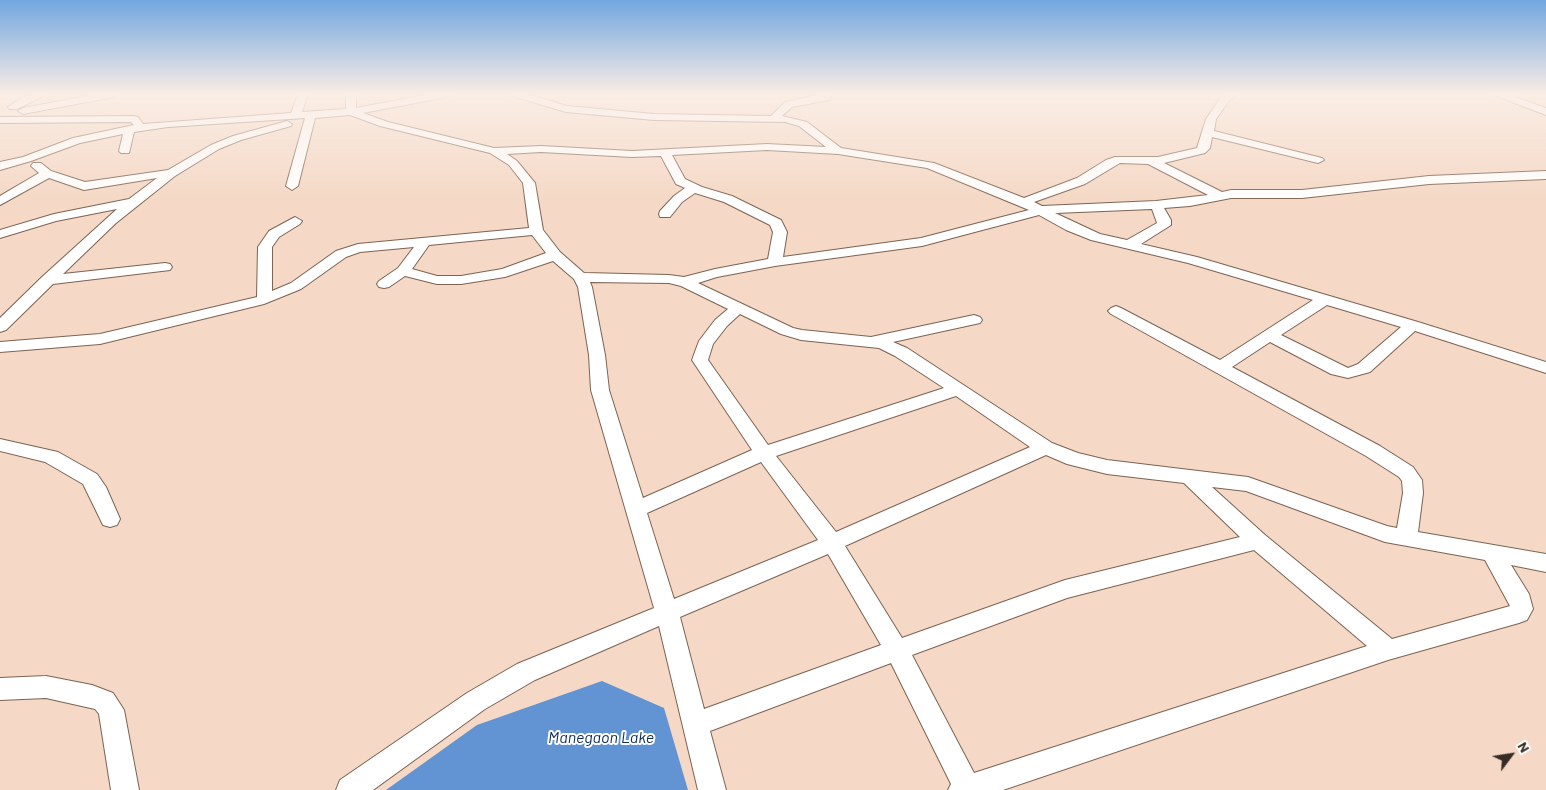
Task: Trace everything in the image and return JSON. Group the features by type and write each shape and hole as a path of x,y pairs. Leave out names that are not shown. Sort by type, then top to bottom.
{"street":[{"path":"0,166 27,159 77,140 120,131"},
{"path":"125,151 133,131"},
{"path":"1,326 132,202 171,172 193,158 236,138 262,131"},
{"path":"292,186 307,131"},
{"path":"411,131 494,152 513,163 524,174 529,183 536,231 555,255 580,277 587,297 597,355 600,390 638,509 667,613 712,790"},
{"path":"812,131 838,151"},
{"path":"1024,202 1081,181 1110,162 1119,159 1164,160 1201,151 1204,148 1208,133 1318,160"},
{"path":"494,152 541,149 598,154 665,153 750,147 838,151 930,165 1024,202 1082,232 1192,260 1412,325 1546,368"},
{"path":"665,153 680,181 694,188 728,199 776,223 780,227 780,232 775,262"},
{"path":"27,159 46,173 84,186 171,172"},
{"path":"1151,161 1220,196"},
{"path":"0,201 39,180 46,173"},
{"path":"685,282 715,273 775,262 922,242 1042,210 1156,205 1244,194 1302,194 1428,180 1546,175"},
{"path":"84,186 85,211"},
{"path":"665,214 678,199 694,188"},
{"path":"0,234 54,218 132,202"},
{"path":"1129,245 1164,225 1164,220 1156,205"},
{"path":"264,299 265,247 274,234 295,221"},
{"path":"0,347 100,339 264,299 296,286 341,254 350,250 536,231"},
{"path":"384,284 403,271 425,241"},
{"path":"403,271 437,280 461,280 518,270 555,255"},
{"path":"48,280 165,267"},
{"path":"580,277 669,279 685,282 774,326 801,335 874,341 896,349 1045,448 1074,459 1100,465 1248,484 1363,527 1406,539 1546,563"},
{"path":"1221,367 1324,300"},
{"path":"738,308 713,332 705,344 700,360 709,377 832,543 897,651 966,789 1388,650 1519,613 1522,609 1520,601 1492,553"},
{"path":"1116,311 1373,451 1406,472 1412,480 1413,493 1406,539"},
{"path":"874,341 974,320"},
{"path":"1269,335 1337,370 1348,373 1364,368 1412,325"},
{"path":"638,509 764,452 957,390"},
{"path":"0,445 50,457 90,479 96,487 110,519"},
{"path":"350,790 476,701 526,672 832,543 1045,448"},
{"path":"1188,476 1258,540 1388,650"},
{"path":"694,724 1065,589 1258,540"},
{"path":"0,688 46,687 92,696 104,701 111,710 124,790"}],"water":[{"name":"Manegaon Lake","path":"602,681 664,708 688,790 386,790 477,725"}]}
